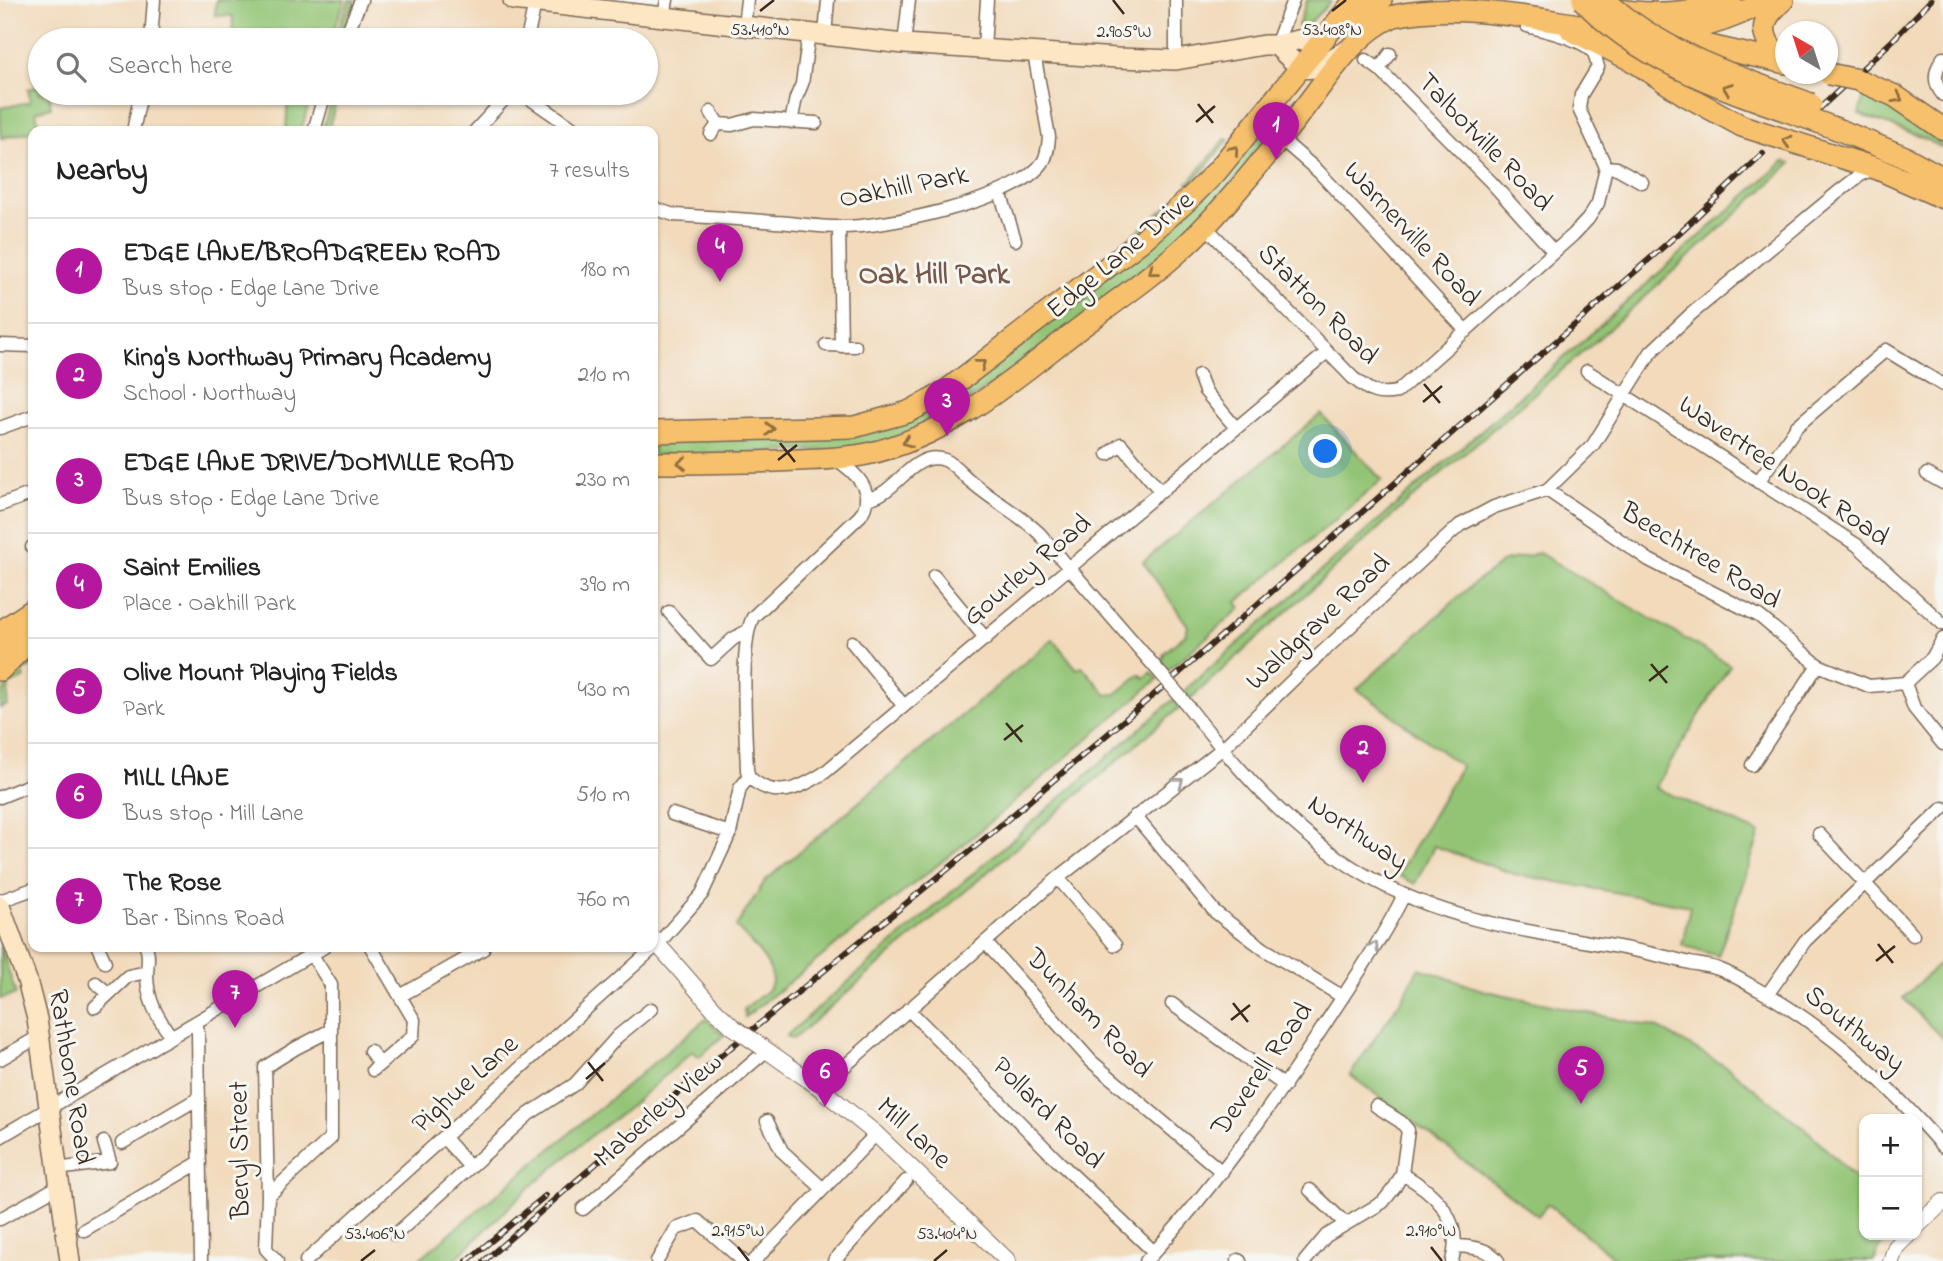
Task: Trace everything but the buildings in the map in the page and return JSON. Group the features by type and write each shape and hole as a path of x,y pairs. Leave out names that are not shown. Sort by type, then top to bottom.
{"highway":[{"name":"Edge Lane Drive","path":"658,432 854,427 888,419 925,404 971,373 1163,223 1217,171 1355,0"},
{"path":"1605,0 1642,30 1687,54 1840,122 1943,178"},
{"path":"1567,7 1598,6 1627,13 1700,9 1730,0"},
{"name":"Edge Lane Drive","path":"658,463 742,463 868,454 915,439 977,406 1182,249 1359,53 1387,8 1458,4 1567,7 1627,13 1660,32 1688,30 1721,22 1767,0"},
{"path":"1775,51 1770,46 1765,26 1767,18 1783,0"},
{"path":"1567,7 1693,74 1840,122 1943,161"},
{"path":"1567,7 1585,37 1635,62 1720,115 1759,133 1903,178 1943,198"},
{"path":"1567,7 1635,62"},
{"path":"1326,36 1387,8"},
{"path":"1627,13 1639,51 1663,80"},
{"path":"1660,32 1705,46 1775,60"},
{"path":"1682,93 1675,75 1679,61 1689,51 1705,46"},
{"path":"1838,76 1858,80 1895,96 1939,126"},
{"path":"0,632 28,613"},
{"path":"1,665 28,641"}],"main road":[{"path":"513,0 666,8 744,26 904,44 1176,60 1326,36"},
{"path":"1276,45 1301,67 1311,69 1359,53"},
{"name":"Rathbone Road","path":"0,903 27,980 40,1036 69,1261"}],"street":[{"path":"152,28 154,0"},
{"path":"349,28 361,0"},
{"path":"744,26 747,0"},
{"path":"791,122 796,98 828,0"},
{"path":"904,44 909,0"},
{"path":"984,49 988,0"},
{"path":"1176,0 1176,60"},
{"path":"1276,45 1293,0"},
{"path":"530,28 535,3"},
{"path":"1387,8 1477,18 1541,30 1562,36 1592,51 1598,67 1581,95 1579,109 1606,167 1617,168 1642,182"},
{"name":"Oakhill Park","path":"658,210 674,215 839,227 869,225 959,208 1000,192 1036,170 1048,149 1049,137 1034,52"},
{"name":"Talbotville Road","path":"1359,53 1379,69 1492,183 1553,251"},
{"name":"Talbotville Road","path":"1379,69 1390,54"},
{"path":"1943,58 1937,67 1936,81 1943,95"},
{"path":"134,126 138,105"},
{"path":"316,126 322,105"},
{"path":"480,126 499,105"},
{"path":"539,105 570,126"},
{"path":"711,112 715,129 754,119 816,123"},
{"name":"Warnerville Road","path":"1280,138 1319,172 1466,331 1588,219 1598,203 1606,167"},
{"path":"1837,156 1846,175 1837,193"},
{"name":"Waldgrave Road","path":"820,1088 1058,878 1223,748 1460,525 1494,507 1547,490 1594,445 1651,352 1837,193 1863,173 1878,169"},
{"path":"1000,192 1015,240"},
{"name":"Statton Road","path":"1205,226 1326,352 1369,391 1381,395 1397,392 1466,331"},
{"path":"839,227 841,346"},
{"path":"0,345 28,345"},
{"path":"826,345 855,346"},
{"path":"1758,482 1797,426 1886,350 1943,385"},
{"name":"Gourley Road","path":"750,776 758,785 768,789 785,790 801,787 824,773 1326,352"},
{"name":"Wavertree Nook Road","path":"1587,371 1857,545 1943,624"},
{"path":"1199,375 1205,391 1236,428"},
{"path":"0,428 28,418"},
{"path":"1108,454 1121,444 1161,492"},
{"path":"750,776 747,770 747,631 753,617 860,516 866,499 861,481 834,458"},
{"name":"Northway","path":"866,499 880,495 918,463 926,459 941,459 1030,523 1223,748 1290,821 1365,875 1404,895 1451,914 1495,926 1645,951 1720,969"},
{"path":"1927,474 1943,483"},
{"name":"Beechtree Road","path":"1547,490 1649,559 1759,617 1818,665 1869,685 1905,683"},
{"path":"0,505 28,495"},
{"path":"934,576 986,639"},
{"path":"669,612 711,659 733,639 747,631"},
{"path":"1943,639 1932,658 1905,683 1914,708 1943,744"},
{"path":"852,642 903,705"},
{"path":"1752,765 1818,665"},
{"name":"Pighue Lane","path":"658,939 702,894 730,833 740,788 750,776"},
{"path":"0,797 28,786"},
{"path":"1767,995 1805,940 1943,808"},
{"path":"672,814 730,833"},
{"path":"1135,816 1215,912 1264,950 1343,997"},
{"path":"1819,834 1913,934"},
{"path":"1058,878 1115,945"},
{"path":"0,903 28,891"},
{"name":"Deverell Road","path":"1150,1256 1222,1172 1285,1086 1343,997 1404,895"},
{"name":"Dunham Road","path":"985,942 1091,1061 1222,1172"},
{"name":"Mill Lane","path":"658,945 733,1027 820,1088 876,1134 1008,1261"},
{"path":"100,952 105,962"},
{"path":"149,952 147,972 150,1002 170,1035"},
{"path":"0,1137 170,1035 196,1023 316,952"},
{"path":"370,1051 377,1067 413,1035 415,1028 414,1020 373,952"},
{"path":"400,996 473,952"},
{"name":"Pighue Lane","path":"306,1261 444,1138 644,952"},
{"path":"268,1196 331,1138 331,985 312,955"},
{"name":"Southway","path":"1720,969 1767,995 1830,1036 1865,1065 1943,1147"},
{"path":"95,1007 128,976 147,972"},
{"path":"96,983 108,993"},
{"path":"1172,1004 1285,1086"},
{"name":"Pollard Road","path":"908,1009 1150,1256"},
{"path":"395,1235 536,1108 575,1084 618,1036 646,1017"},
{"path":"196,1023 201,1261"},
{"name":"Beryl Street","path":"277,1261 266,1249 268,1196 265,1067 331,1030"},
{"path":"0,1059 40,1036"},
{"name":"Maberley View","path":"583,1209 764,1049"},
{"path":"122,1143 199,1098"},
{"path":"1305,1261 1326,1236 1384,1202 1402,1174 1408,1130 1401,1122 1384,1118 1376,1106"},
{"path":"767,1121 782,1151 823,1189"},
{"path":"754,1261 876,1134"},
{"path":"444,1138 469,1166"},
{"path":"0,1219 58,1177 110,1162 104,1142"},
{"path":"84,1230 200,1162"},
{"path":"1402,1174 1425,1186 1439,1200 1454,1230 1456,1246 1452,1261"},
{"path":"834,1261 906,1181"},
{"path":"1310,1190 1346,1224"},
{"path":"1922,1222 1943,1202"},
{"path":"657,1261 676,1229 698,1221 743,1261"},
{"path":"1891,1261 1896,1247 1903,1240"},
{"path":"1456,1246 1475,1248 1494,1255 1499,1261"}],"green space":[{"path":"216,0 345,0 334,28 232,28 233,16 215,15"},
{"path":"349,0 355,0 343,28 338,28"},
{"path":"1307,0 1331,2 1303,29 1298,26"},
{"path":"1870,89 1943,138 1943,148 1859,114 1865,92"},
{"path":"28,102 28,105 51,107 36,111 38,126 28,126 28,132 1,138 0,108"},
{"path":"287,105 309,105 302,126 286,126"},
{"path":"330,105 335,105 329,126 323,126"},
{"path":"1270,121 1277,126 1236,178 1173,246 1029,358 947,416 879,444 835,450 658,455 658,436 918,414"},
{"path":"1226,138 1229,140 1191,185 1188,183"},
{"path":"1784,161 1791,163 1764,189 1591,345 1409,501 1190,699 1184,691"},
{"path":"1321,414 1382,480 1237,602 1241,608 1167,671 1161,664 1164,653 1186,634 1188,626 1143,562"},
{"path":"1539,553 1730,665 1655,788 1760,833 1718,956 1682,945 1690,906 1514,874 1434,846 1415,884 1398,875 1461,766 1357,689 1472,585 1504,561"},
{"path":"1053,639 1077,669 1082,666 1107,695 1116,694 1140,674 1144,678 1152,672 1158,679 968,841 745,1017 744,1009 770,987 772,980 771,972 761,955 736,927 765,881"},
{"path":"28,662 28,668 22,671 25,678 9,685 7,705 0,708 6,686"},
{"path":"1174,699 1180,707 793,1039 786,1036"},
{"path":"0,945 16,994 0,999"},
{"path":"1943,960 1943,1039 1903,998"},
{"path":"1419,968 1482,990 1658,1028 1730,1069 1810,1133 1859,1182 1859,1240 1887,1240 1880,1247 1874,1261 1618,1261 1548,1204 1538,1216 1350,1075 1403,997"},
{"path":"706,1019 724,1035 699,1057 693,1051 626,1110 527,1190 453,1261 417,1261"}],"railway":[{"path":"1805,122 1891,42 1931,0"},
{"path":"484,1261 713,1062 988,836 1177,675 1679,233 1763,154"},
{"path":"467,1261 545,1196"}],"place":[{"name":"EDGE LANE/BROADGREEN ROAD","path":"1276,160"},
{"name":"Saint Emilies","path":"720,282"},
{"name":"EDGE LANE DRIVE/DOMVILLE ROAD","path":"947,436"},
{"name":"King's Northway Primary Academy","path":"1363,783"},
{"name":"The Rose","path":"235,1028"},
{"name":"Olive Mount Playing Fields","path":"1581,1104"},
{"name":"MILL LANE","path":"825,1107"}],"district":[{"name":"Oak Hill Park","path":"934,276"}]}
